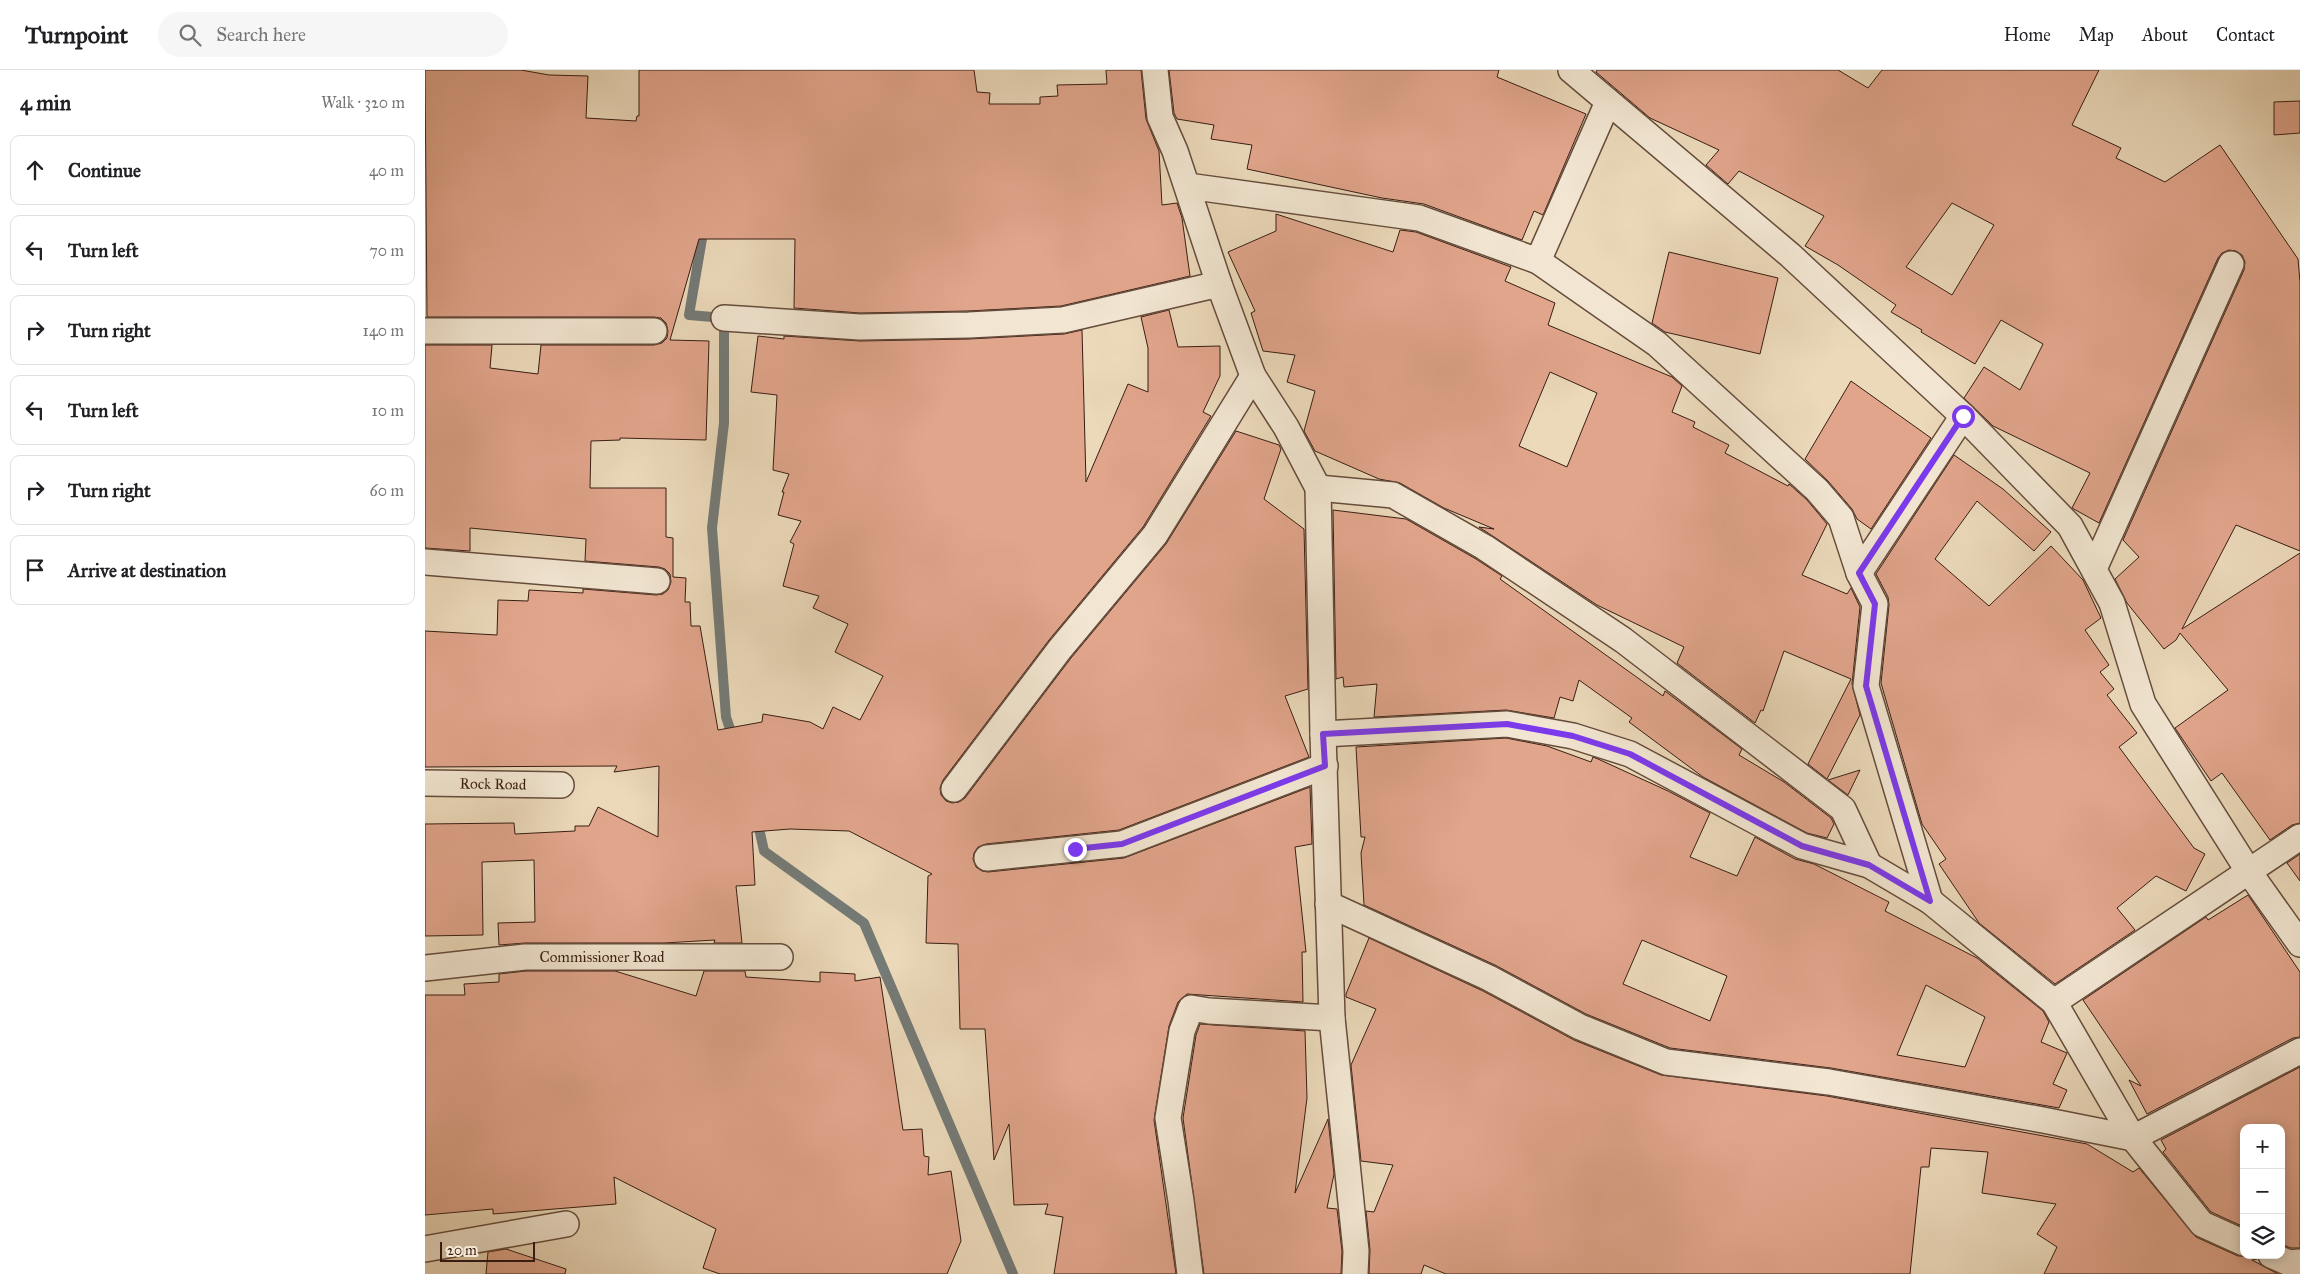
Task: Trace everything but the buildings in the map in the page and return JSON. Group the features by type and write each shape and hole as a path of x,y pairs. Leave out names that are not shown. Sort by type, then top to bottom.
{"street":[{"path":"1155,70 1161,117 1188,186 1219,284 1253,376 1286,427 1318,488 1332,1018 1356,1251 1355,1274"},
{"path":"1571,70 1790,255 1963,416 2070,526 2113,603 2143,704 2249,872 2300,944"},
{"path":"1538,261 1609,102"},
{"path":"1188,186 1419,218 1538,261 1657,344 1817,490 1841,518 1859,573 1875,604 1866,686 1930,901"},
{"path":"2094,569 2231,264"},
{"path":"724,318 860,327 969,325 1063,320 1219,284"},
{"path":"425,331 654,332"},
{"path":"955,789 1060,649 1155,535 1253,376"},
{"path":"1859,573 1963,416"},
{"path":"1318,488 1393,495 1484,547 1623,640 1843,809 1869,865"},
{"path":"425,562 657,581"},
{"path":"1323,734 1507,724 1573,736 1630,754 1802,846 1869,865 1930,901 2054,1002 2133,1138 2202,1224 2240,1241"},
{"path":"987,858 1122,844 1325,766"},
{"name":"Rock Road","path":"425,782 561,786"},
{"path":"2054,1002 2300,837"},
{"path":"1328,904 1489,978 1580,1026 1666,1062 1829,1082 2133,1138 2300,1051"},
{"name":"Commissioner Road","path":"425,968 525,957 780,957"},
{"path":"1190,1274 1168,1118 1183,1031 1191,1008 1209,1011 1332,1018"},
{"path":"425,1249 567,1224"},
{"path":"2280,1259 2289,1263 2300,1262"}],"waterway":[{"path":"704,227 689,315 724,318 724,423 712,528 726,717 734,741"},
{"path":"757,819 764,851 864,923 1013,1274"}],"route":[{"path":"1075,849 1122,844 1325,766 1323,734 1507,724 1573,736 1630,754 1802,846 1869,865 1930,901 1866,686 1875,604 1859,573 1963,416"}]}
